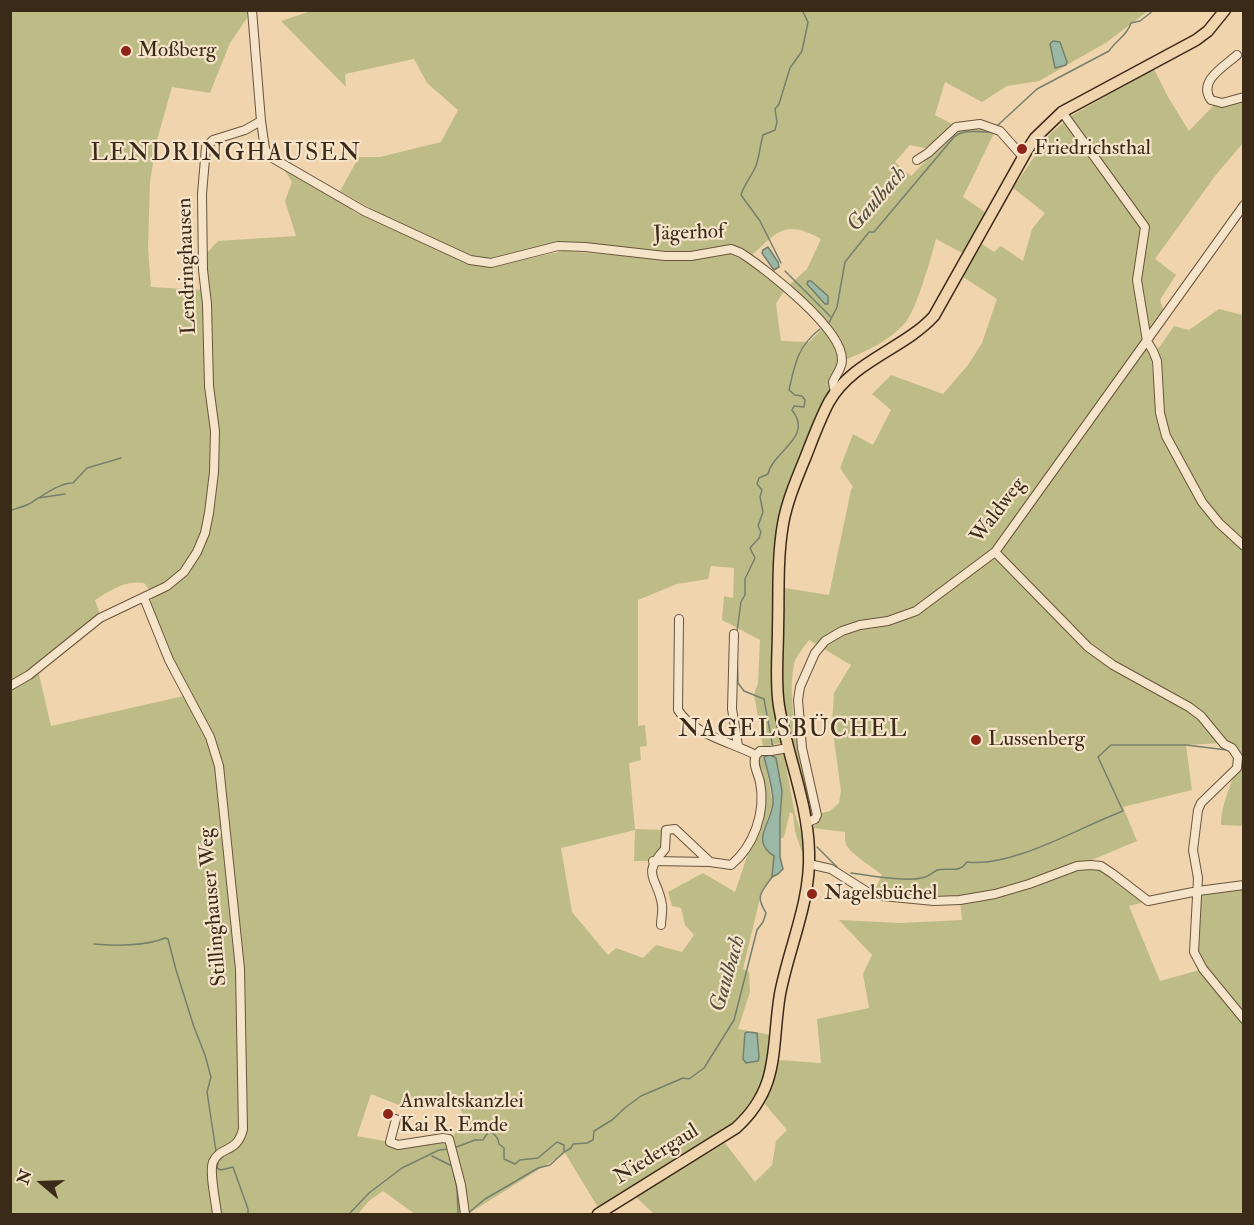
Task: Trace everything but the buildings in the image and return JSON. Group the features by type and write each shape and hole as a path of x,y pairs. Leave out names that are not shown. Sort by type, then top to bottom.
{"main road":[{"name":"Niedergaul","path":"598,1215 736,1128 759,1102 767,1084 773,1060 780,994 805,895 809,864 806,823 779,750 778,636 782,532 788,503 818,425 835,393 856,372 914,333 934,316 1035,138 1062,112 1196,40 1219,13"}],"street":[{"path":"252,10 261,121"},
{"path":"1237,55 1210,79 1207,94 1211,100 1219,103 1244,97"},
{"path":"1062,112 1145,227 1137,280 1147,341 1157,361 1160,413 1166,436 1202,502 1219,523 1244,546"},
{"name":"Jägerhof","path":"261,121 268,156 364,211 470,260 490,263 558,246 665,256 691,256 731,249 741,253 807,305 836,342 843,359 834,379 835,393"},
{"name":"Lendringhausen","path":"144,598 166,586 184,572 197,552 210,513 215,431 209,386 207,304 203,270 202,194 207,147 213,140 245,130 261,121"},
{"path":"917,160 956,127 980,124 1000,131 1023,157"},
{"name":"Waldweg","path":"806,823 815,819 817,815 802,748 798,700 800,687 814,653 825,641 843,631 860,625 888,621 916,611 995,552 1244,205"},
{"path":"995,552 1088,647 1133,677 1202,716 1224,744 1232,747 1238,757 1237,768 1198,808 1192,850 1198,878 1194,952 1203,969 1244,1019"},
{"path":"10,686 29,675 100,618 144,598"},
{"name":"Stillinghauser Weg","path":"144,598 169,660 210,737 219,766 240,969 243,1129 242,1136 235,1147 220,1153 212,1166 217,1215"},
{"path":"679,619 678,710 684,720 697,728 756,755"},
{"path":"734,634 732,709 738,746"},
{"path":"653,861 710,862 731,865 745,854 761,813 760,784 754,761 760,751 779,750"},
{"path":"661,925 662,904 651,870 653,861 665,849 666,830 675,828 710,862"},
{"path":"809,864 831,869 872,895 913,901 960,900 1029,884 1077,866 1090,865 1101,866 1148,901 1244,885"},
{"path":"396,1119 390,1142 398,1145 443,1138 449,1141 461,1185 465,1213"}],"shaded area":[{"path":"314,10 1148,11 1107,42 1039,81 1007,86 982,102 945,82 935,115 954,125 929,149 910,145 895,162 911,176 957,129 976,126 995,131 963,197 988,214 966,255 936,239 918,296 905,323 885,340 845,360 843,350 788,286 807,269 821,239 809,233 790,229 783,231 768,240 751,256 742,252 688,254 555,243 490,259 472,257 404,227 340,191 359,157 380,157 441,142 458,110 427,83 414,59 345,74 346,87 281,21"},
{"path":"10,11 248,11 247,18 230,43 210,93 172,87 157,140 150,181 148,248 151,287 204,290 212,451 206,510 200,538 188,563 171,579 150,591 144,583 124,584 95,600 100,614 23,675 10,682"},
{"path":"1053,41 1060,42 1066,65 1055,68 1050,44"},
{"path":"1154,69 1189,131 1214,105 1227,105 1243,99 1243,143 1215,176 1155,259 1176,275 1160,300 1164,312 1148,335 1138,281 1146,236 1069,117"},
{"path":"1065,121 1142,225 1135,288 1145,340 992,552 917,606 900,614 905,620 995,556 1088,649 1200,717 1222,743 1186,745 1192,790 1123,807 1137,841 1080,865 1101,866 1148,901 1129,906 1160,981 1203,969 1194,952 1198,891 1243,885 1243,1214 654,1214 636,1197 725,1143 755,1182 772,1165 776,1141 787,1130 765,1104 773,1085 779,1060 821,1063 817,1019 869,1008 863,974 872,955 839,920 900,923 962,920 960,900 874,892 882,875 850,850 846,843 845,832 813,828 822,813 830,811 839,803 841,791 832,725 834,693 851,665 809,640 794,664 792,701 794,720 814,816 811,818 794,744 781,743 763,747 754,694 758,683 760,640 722,620 724,596 733,598 734,568 711,566 708,579 677,584 638,600 638,726 645,725 647,746 640,747 641,760 629,763 635,829 666,830 665,849 653,861 634,861 635,830 561,848 572,912 608,955 616,948 643,958 656,945 682,952 694,935 685,925 681,908 672,906 668,892 703,873 735,892 762,812 757,756 780,753 784,756 795,814 802,835 804,854 795,832 793,814 790,812 784,837 780,839 776,758 766,767 773,805 763,830 774,856 772,877 761,894 743,969 749,972 750,992 738,1029 771,1035 764,1082 755,1101 733,1126 599,1209 565,1153 468,1214 451,1139 464,1121 457,1094 404,1107 371,1094 357,1136 390,1142 447,1142 460,1187 462,1214 415,1214 383,1191 369,1201 358,1214 11,1214 11,689 38,670 51,726 184,696 203,734 208,727 171,659 150,603 153,596 186,573 213,512 212,390 206,254 218,241 296,236 285,201 292,182 283,168 341,199 354,212 470,264 489,267 563,251 685,261 729,254 746,261 784,291 776,304 781,341 809,342 823,328 835,344 839,364 830,379 830,394 775,558 772,586 829,595 853,487 840,468 853,434 873,445 891,410 872,394 891,375 943,394 968,365 982,343 997,299 963,277 982,244 994,252 1001,246 1023,261 1032,229 1045,213 1013,188 1049,135"},
{"path":"768,247 778,262 779,267 774,270 762,253"},
{"path":"808,281 828,296 828,304 825,304 807,284"},
{"path":"1219,309 1243,315 1243,540 1209,504 1167,431 1161,400 1158,349 1174,326 1189,330"},
{"path":"1146,347 1151,355 1156,407 1197,500 1212,521 1243,550 1243,826 1221,825 1223,807 1238,757 1202,715 1134,676 1088,645 999,552"},
{"path":"770,755 776,758 782,791 780,857 783,869 772,877 774,856 763,844 764,831 773,804 764,757"},
{"path":"745,1033 757,1033 759,1057 758,1061 746,1063 743,1059"}],"waterway":[{"path":"781,263 760,221 741,195 756,165 763,135 775,130 777,122 775,109 779,104 790,68 802,51 808,22 802,10"},
{"name":"Gaulbach","path":"998,125 1037,89 1109,51 1131,23 1140,21 1154,10"},
{"name":"Gaulbach","path":"829,323 837,307 845,262 869,232 874,232 954,137 966,132 989,132"},
{"path":"785,271 831,317"},
{"name":"Gaulbach","path":"737,631 741,602 745,595 745,579 755,558 750,548 761,532 758,526 763,512 760,497 762,490 757,484 759,478 768,474 771,466 795,436 798,428 792,410 794,406 804,407 805,400 802,396 795,395 789,390 791,381 802,349 820,329"},
{"path":"10,511 29,504 56,488 73,483 87,468 121,458"},
{"path":"38,498 65,494"},
{"name":"Gaulbach","path":"737,653 738,683 744,691 764,699 773,748"},
{"path":"851,873 918,879 937,870 960,868 967,862 985,862 1025,853 1123,811 1098,757 1111,745 1186,745 1227,750"},
{"path":"817,847 837,867"},
{"name":"Gaulbach","path":"454,1148 475,1140 483,1140 489,1131 496,1136 499,1144 504,1148 504,1159 515,1164 520,1160 538,1158 557,1142 564,1145 564,1152 573,1144 593,1140 594,1131 612,1120 641,1096 683,1078 689,1079 704,1068 734,1020 757,930 766,913 761,902 761,894 772,877"},
{"path":"94,944 130,945 168,939 211,1077 207,1092 216,1151"},
{"name":"Gaulbach","path":"349,1214 369,1193 402,1168 439,1150 449,1149"},
{"path":"467,1214 485,1199 538,1168 550,1165 563,1153"},
{"path":"432,1156 452,1166 457,1188 458,1214"},
{"path":"218,1163 217,1168 221,1170 233,1167 248,1214"}],"place":[{"name":"Moßberg","path":"126,51"},
{"name":"Friedrichsthal","path":"1022,149"},
{"name":"Lussenberg","path":"976,740"},
{"name":"Nagelsbüchel","path":"812,894"},
{"name":"Anwaltskanzlei Kai R. Emde","path":"388,1114"}],"district":[{"name":"LENDRINGHAUSEN","path":"226,155"},
{"name":"NAGELSBÜCHEL","path":"793,731"}]}
